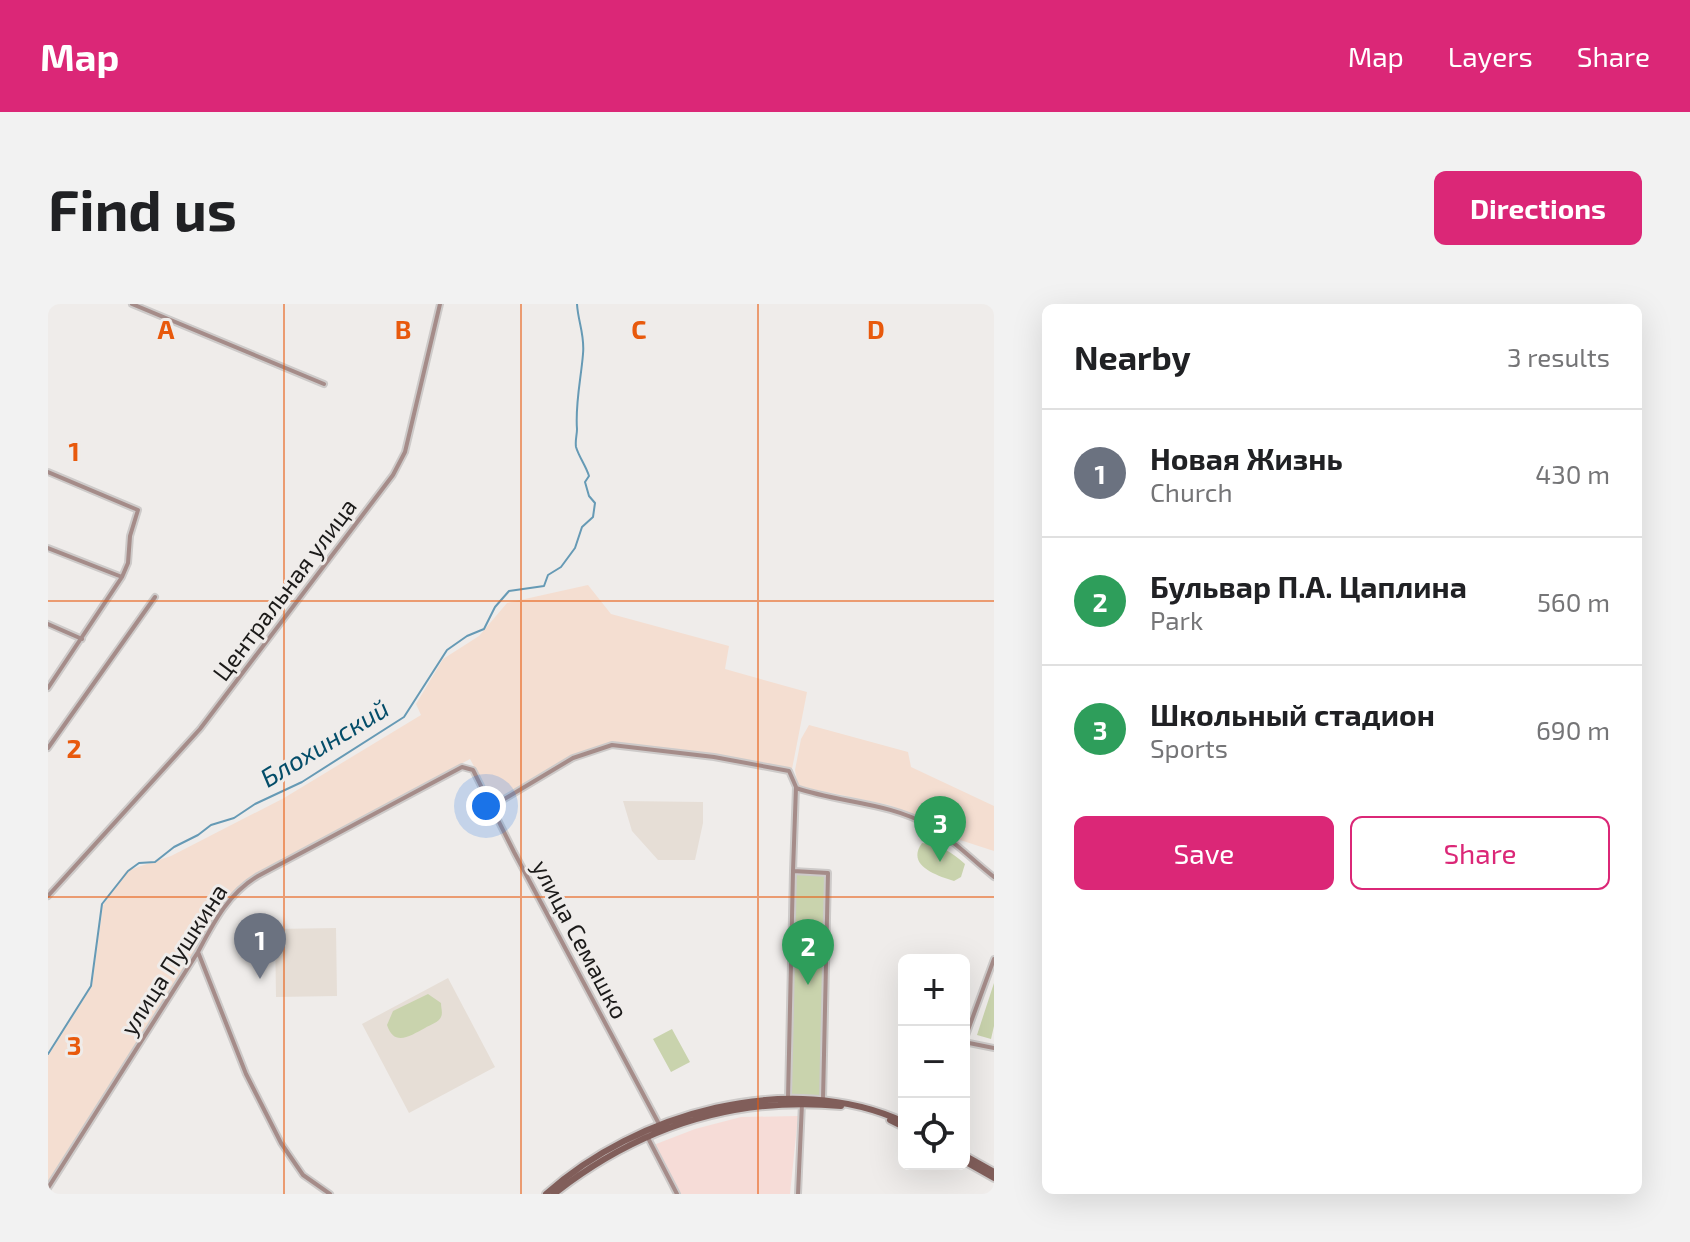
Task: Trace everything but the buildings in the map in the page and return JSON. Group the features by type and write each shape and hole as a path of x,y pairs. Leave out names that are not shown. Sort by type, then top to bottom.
{"main road":[{"path":"788,1101 823,1102"},
{"path":"546,1194 579,1171 660,1127 718,1107 788,1101 823,1102 866,1106 898,1121"},
{"path":"554,1194 579,1171 660,1127"},
{"path":"970,1161 994,1172"},
{"path":"970,1162 994,1178"}],"street":[{"path":"132,304 324,384"},
{"name":"Центральная улица","path":"48,896 200,729 393,475 405,452 440,304"},
{"path":"48,472 138,510 130,536 128,563 122,577 48,688"},
{"path":"48,548 122,577"},
{"path":"48,748 155,597"},
{"path":"48,624 82,639"},
{"path":"491,807 573,758 612,745 714,757 789,771 796,787 788,1101"},
{"name":"улица Пушкина","path":"48,1188 198,952 219,913 244,884 462,767 469,767"},
{"name":"улица Семашко","path":"469,767 660,1127"},
{"path":"796,787 882,807 927,824 951,839 994,877"},
{"path":"793,871 828,873 823,1102"},
{"path":"198,952 246,1074 281,1143 303,1175 330,1194"},
{"path":"969,1026 994,959"},
{"path":"970,1042 994,1048"},
{"path":"798,1194 802,1103"},
{"path":"647,1135 677,1194"}],"shaded area":[{"path":"588,585 611,614 729,646 725,669 807,692 792,769 714,755 611,744 571,757 494,803 470,759 256,875 233,892 217,913 196,952 48,1182 48,1056 92,986 103,905 126,871 171,856 284,798 421,715 416,704 443,659 479,636 507,603"},
{"path":"809,725 908,752 911,767 994,806 994,851 957,839 930,821 889,805 798,786 795,770 801,739"},
{"path":"623,801 703,802 703,823 695,860 658,860 632,831"},
{"path":"336,928 337,996 276,997 275,929"},
{"path":"448,978 495,1067 409,1113 362,1024"},
{"path":"798,1116 790,1194 678,1194 651,1146 695,1129 741,1117"}],"green space":[{"path":"922,843 940,847 965,864 961,877 954,881 925,868 918,857"},
{"path":"797,874 824,875 826,879 820,1096 793,1096 791,1092"},
{"path":"994,983 994,1026 991,1039 977,1035"},
{"path":"428,994 441,1003 440,1019 403,1038 394,1036 387,1025 393,1011"},
{"path":"672,1029 690,1062 671,1072 653,1039"}],"waterway":[{"name":"Блохинский","path":"48,1054 91,986 102,904 128,871 139,863 155,862 211,825 234,818 255,804 302,782 404,717 447,650 484,629 495,607 509,591 544,586 548,575 561,567 575,548 582,527 593,517 595,503 589,496 585,482 589,476 576,444 583,347 577,304"}],"place":[{"name":"Школьный стадион","path":"940,862"},
{"name":"Новая Жизнь","path":"260,979"},
{"name":"Бульвар П.А. Цаплина","path":"808,985"}]}
